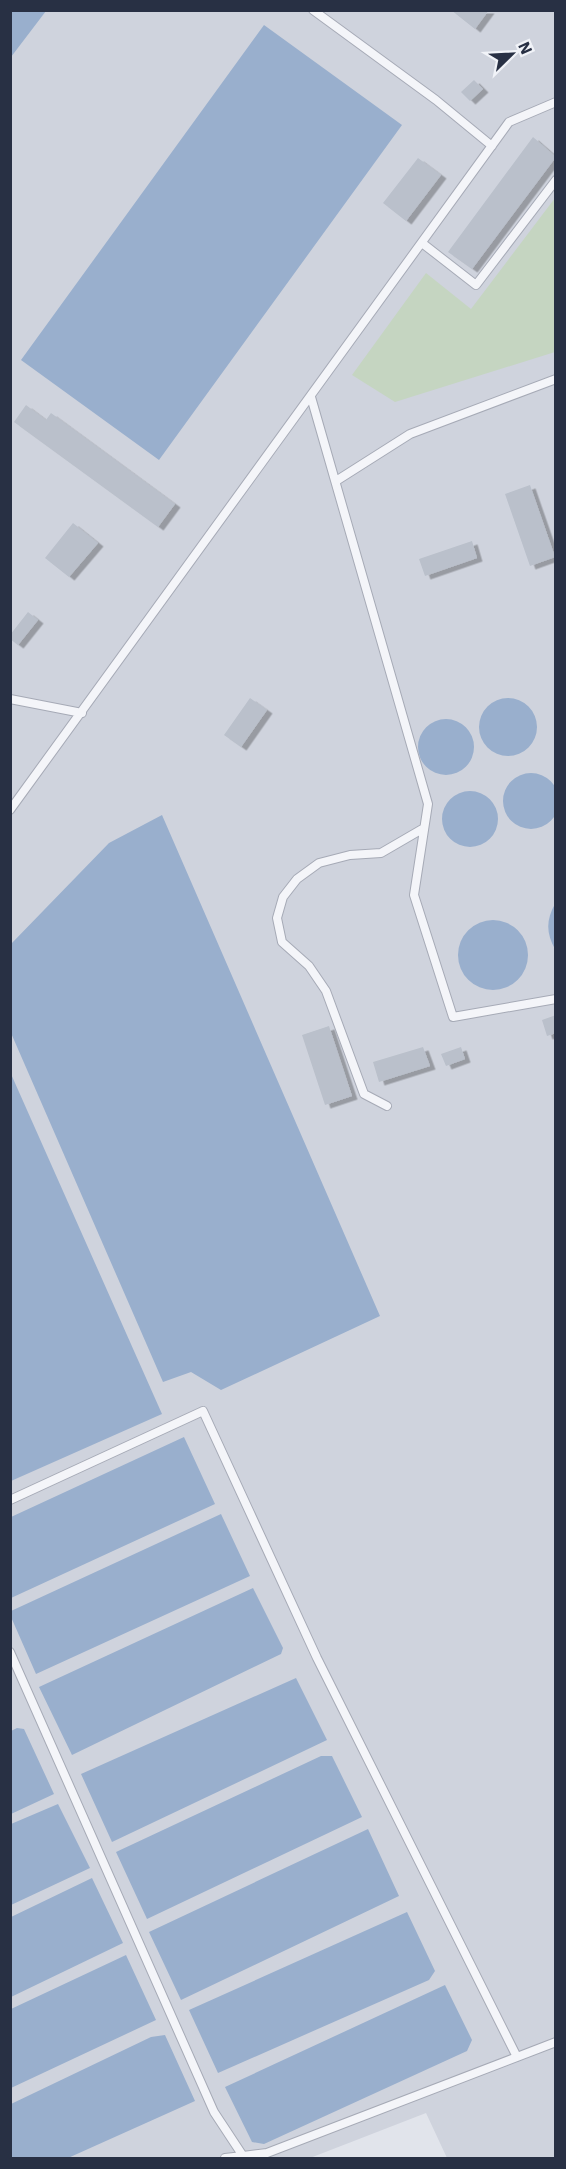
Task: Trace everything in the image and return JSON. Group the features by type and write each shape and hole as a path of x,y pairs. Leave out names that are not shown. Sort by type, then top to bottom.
{"lane":[{"path":"313,10 436,100 492,146"},
{"path":"10,810 509,122 555,102"},
{"path":"422,243 476,285 555,180"},
{"path":"336,481 410,434 555,379"},
{"path":"311,397 428,804 414,895 453,1017 555,999"},
{"path":"10,699 81,713"},
{"path":"387,1106 364,1094 326,991 309,966 282,942 277,918 283,897 297,879 319,863 350,855 381,853 424,828"},
{"path":"10,1500 203,1411 317,1658 517,2057"},
{"path":"10,1652 214,2112 243,2156"},
{"path":"225,2158 267,2153 555,2042"}],"shaded area":[{"path":"11,11 555,11 555,2158 447,2158 426,2113 310,2158 11,2158"}],"green space":[{"path":"555,198 555,352 395,402 352,375 426,273 471,309"}],"water":[{"path":"10,11 46,11 11,57"},
{"path":"264,25 402,125 159,460 21,360"},
{"path":"508,698 524,703 532,711 537,727 532,743 524,751 508,756 492,751 484,743 479,727 484,711 492,703"},
{"path":"440,719 452,719 462,723 470,731 474,747 470,763 462,771 452,775 440,775 430,771 422,763 418,753 418,741 422,731 430,723"},
{"path":"525,773 537,773 547,777 555,785 559,801 555,817 547,825 537,829 525,829 515,825 507,817 503,807 503,795 507,785 515,777"},
{"path":"465,791 475,791 490,799 496,808 498,819 496,830 490,839 475,847 465,847 454,842 447,835 442,824 442,814 447,803 454,796"},
{"path":"162,815 380,1316 221,1390 191,1372 163,1382 11,1033 11,944 109,843"},
{"path":"555,904 555,949 548,926"},
{"path":"500,920 513,926 522,935 526,941 528,955 526,969 518,980 507,988 486,990 468,980 460,969 458,948 468,930 479,922"},
{"path":"11,1074 162,1414 10,1481"},
{"path":"184,1437 215,1504 11,1598 11,1517"},
{"path":"221,1514 250,1576 36,1674 11,1617 11,1611"},
{"path":"253,1588 283,1648 281,1654 72,1755 39,1687"},
{"path":"296,1678 327,1740 112,1842 81,1774"},
{"path":"17,1728 24,1729 54,1794 11,1814 11,1731"},
{"path":"321,1756 332,1756 362,1817 147,1919 116,1852"},
{"path":"58,1804 90,1868 11,1905 11,1824"},
{"path":"368,1829 399,1896 181,2000 149,1932"},
{"path":"92,1878 123,1943 11,1997 11,1917"},
{"path":"407,1912 435,1971 429,1980 218,2073 189,2010"},
{"path":"126,1955 156,2020 11,2088 11,2009"},
{"path":"445,1985 472,2040 467,2051 264,2144 252,2142 225,2087"},
{"path":"165,2035 195,2101 68,2158 11,2158 11,2104 151,2037"}],"building":[{"path":"451,10 489,10 475,29"},
{"path":"474,80 483,89 470,101 461,92"},
{"path":"533,137 556,157 472,269 448,252"},
{"path":"418,158 441,175 406,221 383,203"},
{"path":"26,405 46,420 51,413 175,504 158,527 14,422"},
{"path":"530,485 555,557 530,566 505,494"},
{"path":"73,523 98,543 69,577 45,558"},
{"path":"472,541 477,558 425,576 419,559"},
{"path":"28,612 38,620 18,645 10,639 10,635"},
{"path":"250,698 267,710 241,747 224,735"},
{"path":"556,1015 556,1033 547,1036 542,1020"},
{"path":"329,1026 352,1096 325,1105 302,1035"},
{"path":"423,1047 430,1066 379,1082 373,1062"},
{"path":"461,1047 465,1059 446,1066 441,1054"}]}
